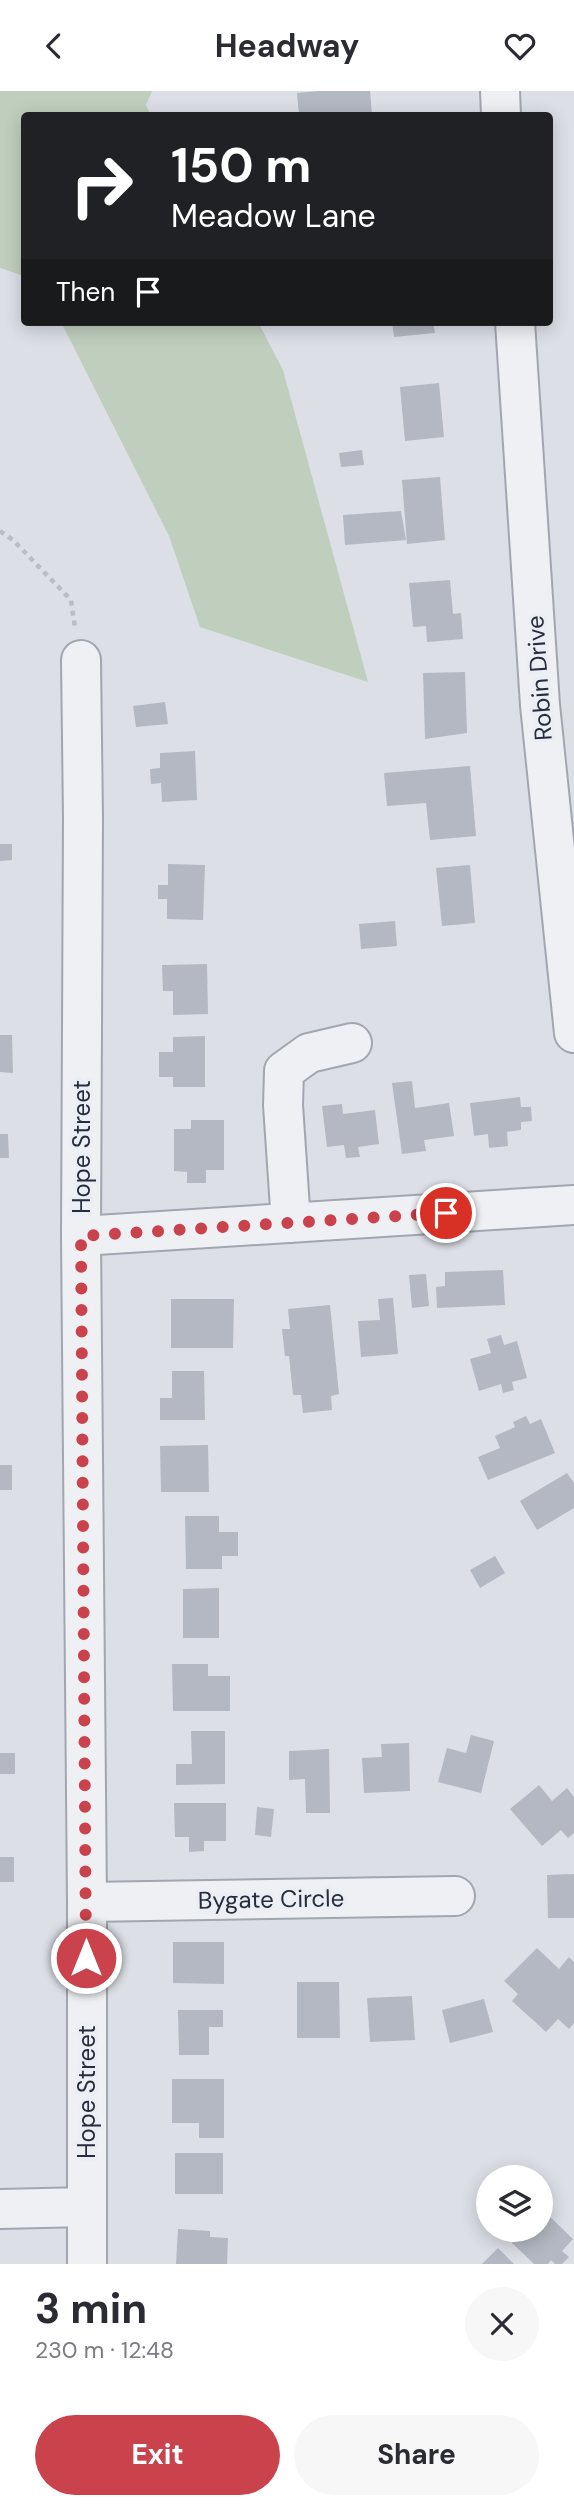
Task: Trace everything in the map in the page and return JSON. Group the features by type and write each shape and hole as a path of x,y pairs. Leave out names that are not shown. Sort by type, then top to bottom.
{"street":[{"path":"500,91 501,112"},
{"name":"Robin Drive","path":"515,326 540,705 574,1033"},
{"name":"Hope Street","path":"80,660 83,818 81,1236 87,2264"},
{"path":"291,1223 283,1105 284,1071 309,1053 352,1042"},
{"path":"81,1236 574,1205"},
{"name":"Bygate Circle","path":"86,1902 455,1896"},
{"path":"0,2209 86,2207"}],"path":[{"path":"0,531 13,540 71,600 80,660"}],"green space":[{"path":"0,91 152,91 146,105 150,112 21,112 21,275 0,268"},
{"path":"63,326 260,326 283,370 368,682 200,627 169,536"}],"building":[{"path":"370,91 372,112 299,112 297,93"},
{"path":"393,326 434,326 435,333 394,337"},
{"path":"439,383 444,437 405,441 400,387"},
{"path":"362,450 364,465 341,467 339,453"},
{"path":"440,477 445,540 407,544 402,480"},
{"path":"401,511 406,540 345,545 343,515"},
{"path":"450,580 453,614 461,613 463,639 427,642 426,626 413,627 409,583"},
{"path":"465,672 467,733 425,739 423,673"},
{"path":"165,702 168,724 136,727 133,706"},
{"path":"195,751 197,800 162,802 161,783 151,784 150,769 160,768 160,753"},
{"path":"470,766 476,836 430,840 426,803 387,806 384,773"},
{"path":"0,844 12,844 12,860 0,861"},
{"path":"168,864 205,865 203,920 167,919 167,899 158,899 158,885 168,885"},
{"path":"470,865 475,923 442,926 436,868"},
{"path":"395,921 397,946 361,949 359,924"},
{"path":"207,964 208,1014 173,1015 173,991 163,991 162,965"},
{"path":"0,1035 12,1035 13,1073 0,1072"},
{"path":"205,1036 205,1087 173,1087 173,1077 159,1077 159,1052 173,1052 173,1037"},
{"path":"412,1081 415,1108 449,1103 454,1136 424,1140 426,1151 402,1154 392,1083"},
{"path":"520,1097 521,1107 531,1107 532,1121 521,1122 521,1130 507,1132 508,1146 489,1148 488,1134 474,1136 470,1103"},
{"path":"342,1104 343,1114 375,1110 379,1144 358,1147 360,1157 346,1158 344,1145 327,1147 322,1106"},
{"path":"191,1120 224,1120 224,1170 206,1170 206,1183 187,1183 187,1172 174,1171 174,1129 191,1129"},
{"path":"0,1134 8,1134 9,1158 0,1158"},
{"path":"503,1270 505,1305 437,1308 436,1287 445,1286 445,1272"},
{"path":"426,1274 429,1306 412,1308 409,1275"},
{"path":"393,1298 398,1354 361,1357 358,1321 380,1320 378,1299"},
{"path":"171,1299 234,1299 233,1348 171,1348"},
{"path":"330,1305 339,1394 331,1396 332,1410 303,1413 301,1395 293,1395 289,1356 285,1356 282,1329 290,1329 288,1309"},
{"path":"501,1335 504,1345 517,1341 527,1378 512,1382 514,1390 503,1393 501,1384 479,1391 470,1359 491,1353 487,1339"},
{"path":"172,1371 204,1371 205,1420 160,1420 160,1398 172,1398"},
{"path":"526,1416 530,1424 541,1419 555,1453 488,1480 478,1457 500,1448 495,1436 515,1427 513,1422"},
{"path":"208,1445 209,1492 161,1492 160,1446"},
{"path":"0,1465 12,1465 12,1490 0,1490"},
{"path":"567,1473 574,1483 574,1508 537,1530 520,1501"},
{"path":"185,1516 219,1516 219,1532 238,1532 238,1556 222,1556 222,1569 186,1569"},
{"path":"495,1556 505,1573 480,1588 470,1570"},
{"path":"219,1588 219,1638 183,1638 183,1589"},
{"path":"172,1664 208,1664 208,1676 230,1676 230,1711 173,1711"},
{"path":"191,1731 225,1731 225,1784 176,1785 176,1764 192,1764"},
{"path":"471,1735 494,1741 481,1793 438,1782 447,1748 466,1753"},
{"path":"409,1743 410,1791 364,1793 362,1758 382,1757 381,1744"},
{"path":"329,1749 330,1813 306,1813 305,1779 289,1780 289,1751"},
{"path":"0,1753 15,1753 15,1774 0,1774"},
{"path":"539,1785 552,1801 567,1788 574,1797 574,1833 568,1838 561,1830 542,1846 510,1809"},
{"path":"174,1803 226,1803 226,1841 204,1841 204,1851 189,1852 189,1837 175,1837"},
{"path":"257,1807 274,1809 271,1837 255,1835"},
{"path":"0,1857 14,1857 14,1882 0,1882"},
{"path":"574,1874 574,1918 548,1918 547,1875"},
{"path":"173,1942 224,1942 224,1984 173,1983"},
{"path":"537,1948 559,1969 569,1957 574,1962 574,2023 569,2029 558,2019 546,2032 512,2001 518,1994 504,1981"},
{"path":"297,1982 339,1982 340,2038 297,2038"},
{"path":"412,1996 415,2040 370,2042 367,1998"},
{"path":"484,1999 493,2032 450,2043 442,2010"},
{"path":"178,2010 223,2010 223,2027 209,2027 209,2055 179,2055"},
{"path":"172,2079 224,2079 224,2138 199,2138 199,2123 172,2123"},
{"path":"175,2153 223,2153 223,2194 175,2194"},
{"path":"553,2220 573,2239 562,2251 569,2257 562,2264 555,2264 551,2260 548,2264 534,2264 512,2243 553,2242"},
{"path":"178,2229 210,2231 210,2237 228,2238 227,2264 176,2264"},
{"path":"498,2248 514,2264 482,2264"}],"route":[{"path":"86,1958 81,1236 446,1213"}]}
